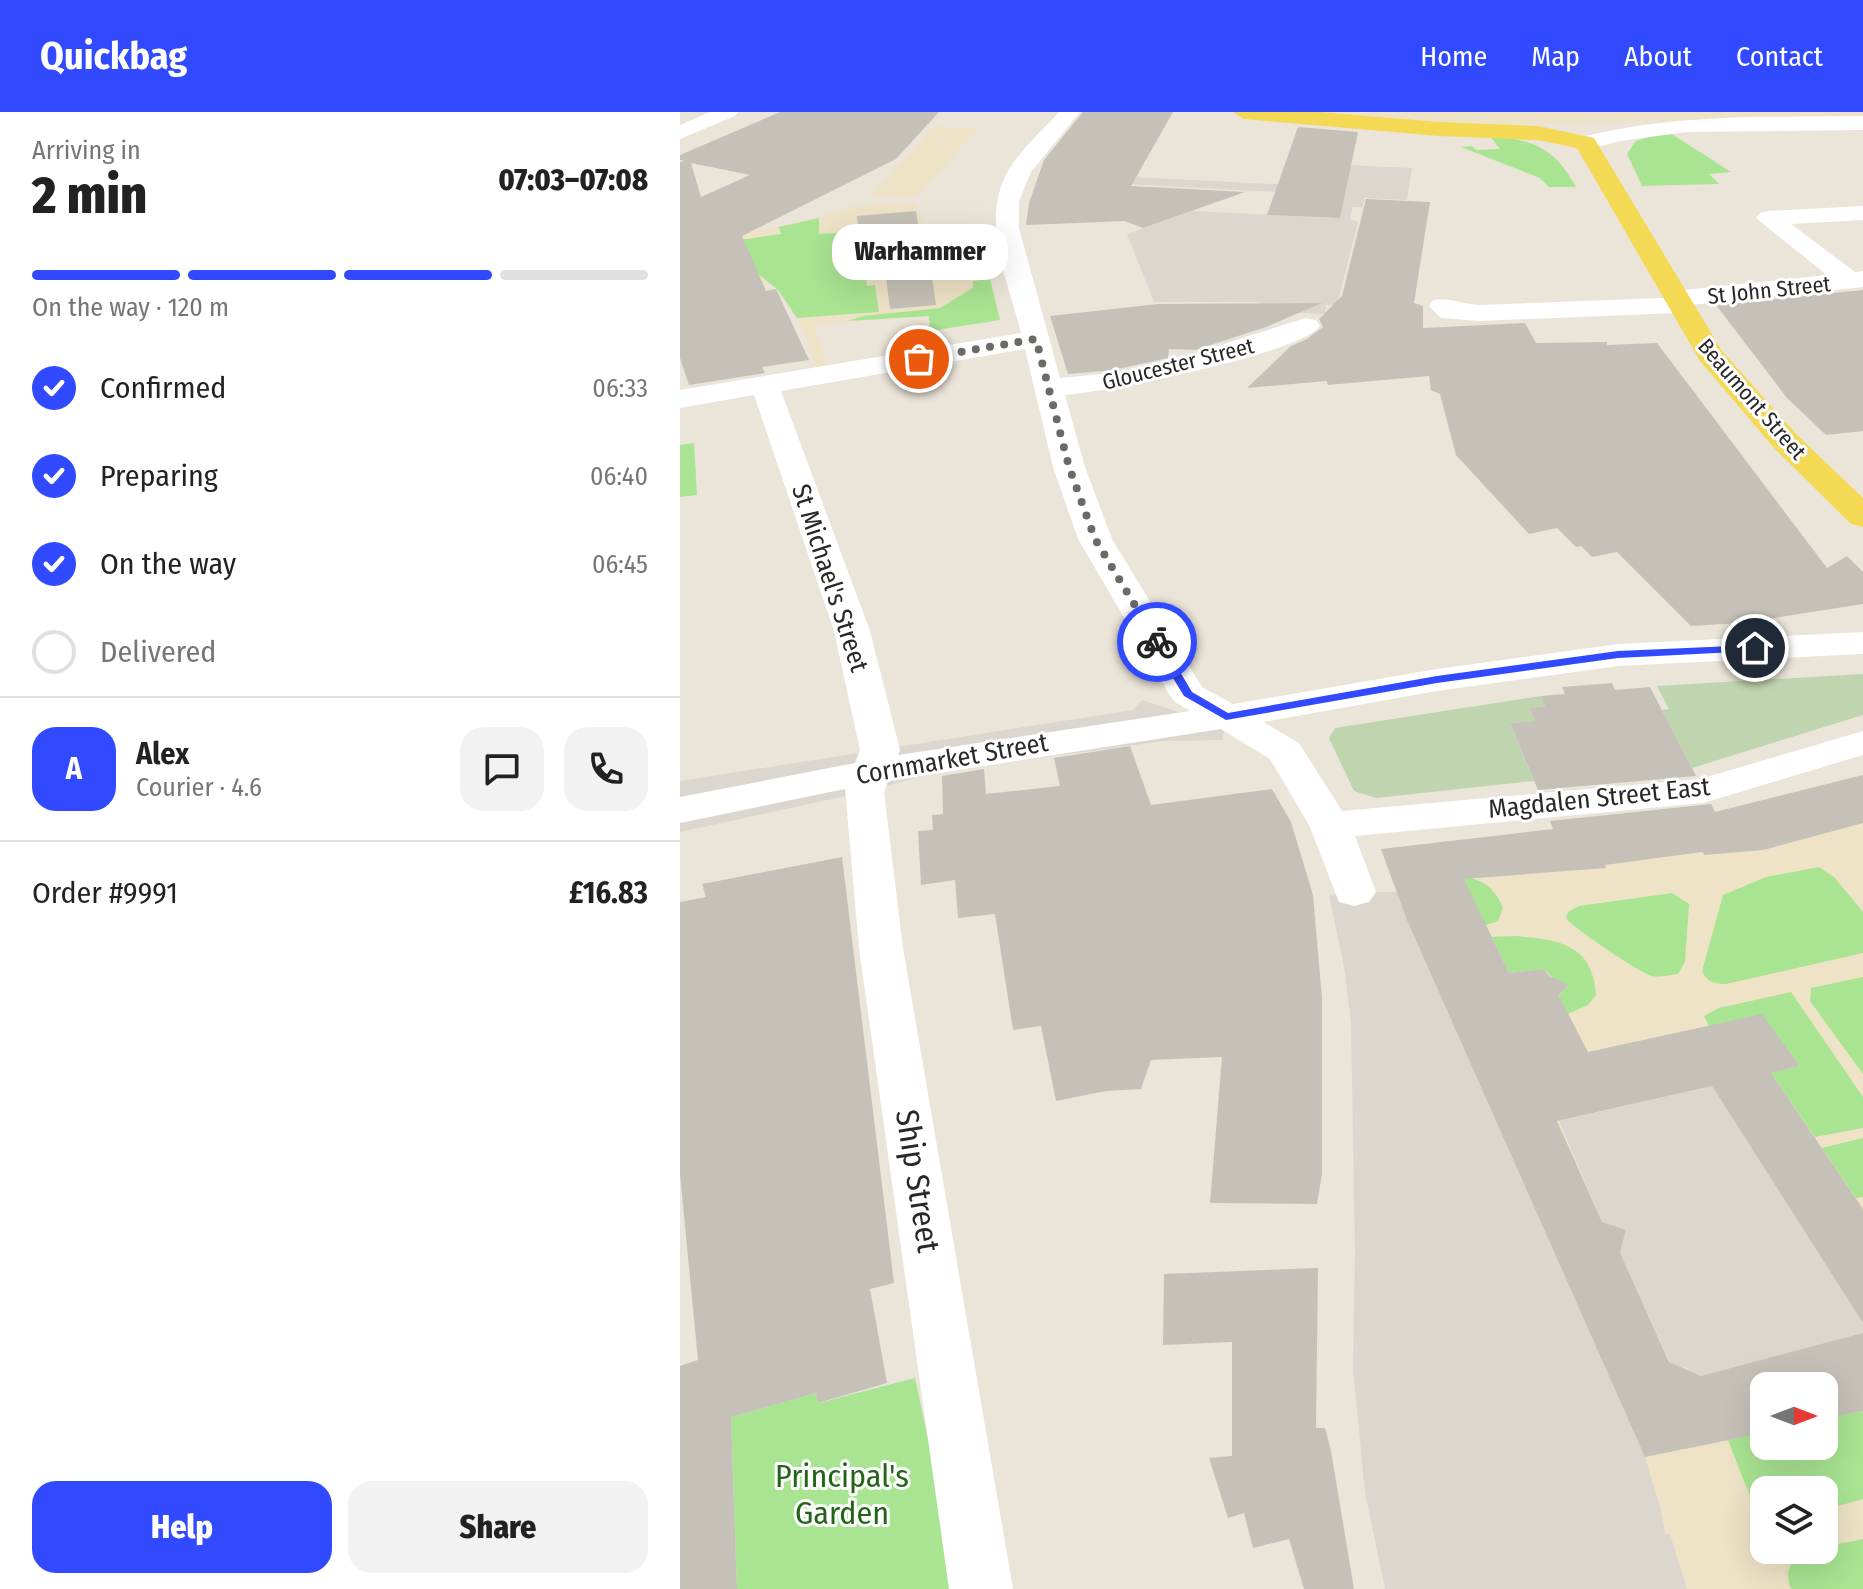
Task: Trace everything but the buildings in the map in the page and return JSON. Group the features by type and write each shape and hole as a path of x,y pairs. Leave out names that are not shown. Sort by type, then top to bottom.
{"main road":[{"path":"1244,112 1439,129 1538,133 1586,143"},
{"name":"Beaumont Street","path":"1586,143 1677,302 1719,366 1786,442 1863,517"}],"street":[{"path":"680,133 728,112"},
{"path":"1070,112 1020,170 1007,201 1007,228 1069,467 1097,542 1188,694 1285,751 1330,825 1354,892"},
{"path":"1586,143 1609,136 1667,127 1863,123"},
{"path":"1857,280 1768,218 1853,214 1863,230"},
{"name":"St John Street","path":"1677,302 1857,280"},
{"path":"1442,306 1450,312 1479,313 1677,302"},
{"name":"Gloucester Street","path":"1047,388 1090,386 1230,355 1306,326"},
{"path":"680,399 1036,339"},
{"name":"St Michael's Street","path":"765,386 856,646 880,750 871,772"},
{"name":"Cornmarket Street","path":"680,810 871,772 1226,717 1437,680 1618,655 1863,643"},
{"name":"Magdalen Street East","path":"1330,825 1703,791 1863,743"},
{"name":"Ship Street","path":"871,772 864,792 881,948 981,1589"}],"shaded area":[{"path":"1322,112 1863,112 1863,117 1506,124"},
{"path":"935,126 978,129 915,198 869,198"},
{"path":"1345,165 1412,168 1407,200 1365,198 1362,207 1353,207 1350,219 1358,222 1337,305 1326,305 1325,314 1300,313 1256,302 1154,302 1127,234 1192,211 1332,218"},
{"path":"1130,177 1336,187 1334,195 1125,184"},
{"path":"871,203 916,204 934,256 966,256 970,266 987,265 1000,320 930,331 929,316 813,325 828,366 817,368 801,326 778,290 770,284 716,291 737,233 779,227"},
{"path":"1142,700 1203,720 1224,731 1222,740 1164,741 941,771 864,792 680,832 680,781 1133,710"},
{"path":"1863,774 1863,1589 1687,1589 1670,1534 1665,1535 1659,1510 1573,1298 1477,1076 1398,878 1391,878 1380,849 1715,812"},
{"path":"1397,892 1645,1457 1665,1534 1670,1534 1687,1589 1385,1589 1365,1492 1353,1369 1355,1252 1351,1023 1345,972 1329,895"},
{"path":"1712,1086 1863,1323 1863,1336 1696,1377 1686,1367 1673,1368 1616,1247 1625,1235 1621,1228 1604,1226 1559,1121"}],"green space":[{"path":"1667,131 1731,172 1709,174 1719,184 1642,186 1627,154 1636,141"},
{"path":"1490,136 1519,140 1541,148 1551,154 1576,187 1549,187 1540,178 1461,147 1500,149"},
{"path":"819,218 819,234 850,232 856,270 865,269 867,286 875,285 879,312 797,318 778,290 747,265 740,240 781,234 779,227"},
{"path":"990,279 1000,320 930,331 929,316 847,321 863,316 940,308 973,288 973,281"},
{"path":"694,443 697,495 680,497 680,445"},
{"path":"1863,674 1863,715 1692,768 1662,710 1669,709 1657,686"},
{"path":"1541,696 1545,706 1530,708 1535,721 1510,723 1534,781 1376,798 1354,791 1329,738 1335,728"},
{"path":"1819,867 1834,877 1863,912 1863,953 1726,984 1706,978 1702,971 1723,895 1766,877"},
{"path":"1456,876 1479,881 1490,888 1503,908 1498,921 1478,928"},
{"path":"1672,893 1689,904 1685,962 1678,974 1658,977 1645,973 1593,940 1566,918 1568,912 1579,906"},
{"path":"1516,936 1559,943 1581,955 1593,978 1596,995 1588,1005 1568,1014 1559,997 1564,990 1544,969 1509,973 1492,937"},
{"path":"1863,977 1863,1074 1810,1001 1811,988"},
{"path":"1791,992 1863,1097 1863,1128 1815,1137 1771,1073 1800,1066 1762,1015 1709,1026 1704,1016 1719,1008"},
{"path":"1863,1138 1863,1197 1856,1198 1822,1148"},
{"name":"Principal's Garden","path":"915,1378 960,1589 737,1589 731,1417 816,1393 819,1403"},
{"path":"1863,1411 1863,1499 1838,1506 1838,1476 1750,1476 1750,1496 1728,1440 1750,1436 1750,1460 1838,1460 1838,1416"},
{"path":"1863,1539 1863,1589 1791,1589 1788,1575 1792,1564 1838,1564 1838,1544"}],"way so far":[{"path":"919,359 1036,339 1069,467 1095,539 1157,642"}],"place":[{"name":"Warhammer","path":"919,359"}],"route":[{"path":"1157,642 1188,694 1226,717 1437,680 1618,655 1755,648"}]}
